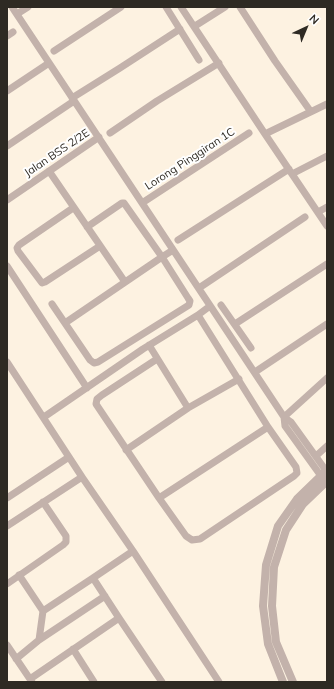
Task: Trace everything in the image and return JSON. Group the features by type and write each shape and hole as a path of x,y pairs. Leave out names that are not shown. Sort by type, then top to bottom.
{"street":[{"path":"12,7 284,417 291,422 316,456 326,474"},
{"path":"17,14 28,7"},
{"path":"54,51 121,7"},
{"path":"166,7 199,60"},
{"path":"181,7 327,226"},
{"path":"195,26 225,7"},
{"path":"240,7 275,61 312,112"},
{"path":"7,146 73,99 180,29"},
{"path":"7,91 49,63"},
{"path":"110,133 157,101 219,64"},
{"path":"265,134 327,104"},
{"name":"Lorong Pinggiran 1C","path":"142,203 249,133"},
{"name":"Jalan BSS 2/2E","path":"7,200 99,138"},
{"path":"178,240 290,171 327,156"},
{"path":"49,171 125,282"},
{"path":"52,304 90,360 94,362 98,362 189,305 190,301 162,257 124,203 87,227"},
{"path":"318,212 327,207"},
{"path":"73,208 19,245 17,248 18,251 42,283 100,246"},
{"path":"199,288 305,217"},
{"path":"65,323 173,250"},
{"path":"235,324 327,264"},
{"path":"7,266 86,388"},
{"path":"221,305 251,348"},
{"path":"44,417 149,345 210,306"},
{"path":"157,358 102,395 97,399 96,404 186,536 192,540 200,539 294,476 296,473 296,467 268,427 198,315"},
{"path":"255,372 327,324"},
{"path":"149,345 188,408"},
{"path":"7,362 219,682"},
{"path":"284,417 327,378"},
{"path":"126,450 188,408 239,379"},
{"path":"284,417 285,426 326,474"},
{"path":"159,498 268,427"},
{"path":"316,456 325,449"},
{"path":"7,498 69,457"},
{"path":"283,682 268,644 263,606 266,565 278,526 297,499 326,474"},
{"path":"293,682 276,642 272,606 274,567 286,530 303,504 326,474"},
{"path":"7,526 82,477"},
{"path":"7,584 66,542 66,536 43,502"},
{"path":"43,611 133,551"},
{"path":"20,575 43,611 39,640"},
{"path":"93,578 162,682"},
{"path":"16,659 39,640 105,596"},
{"path":"7,645 31,681 119,618"},
{"path":"73,650 94,682"}]}
